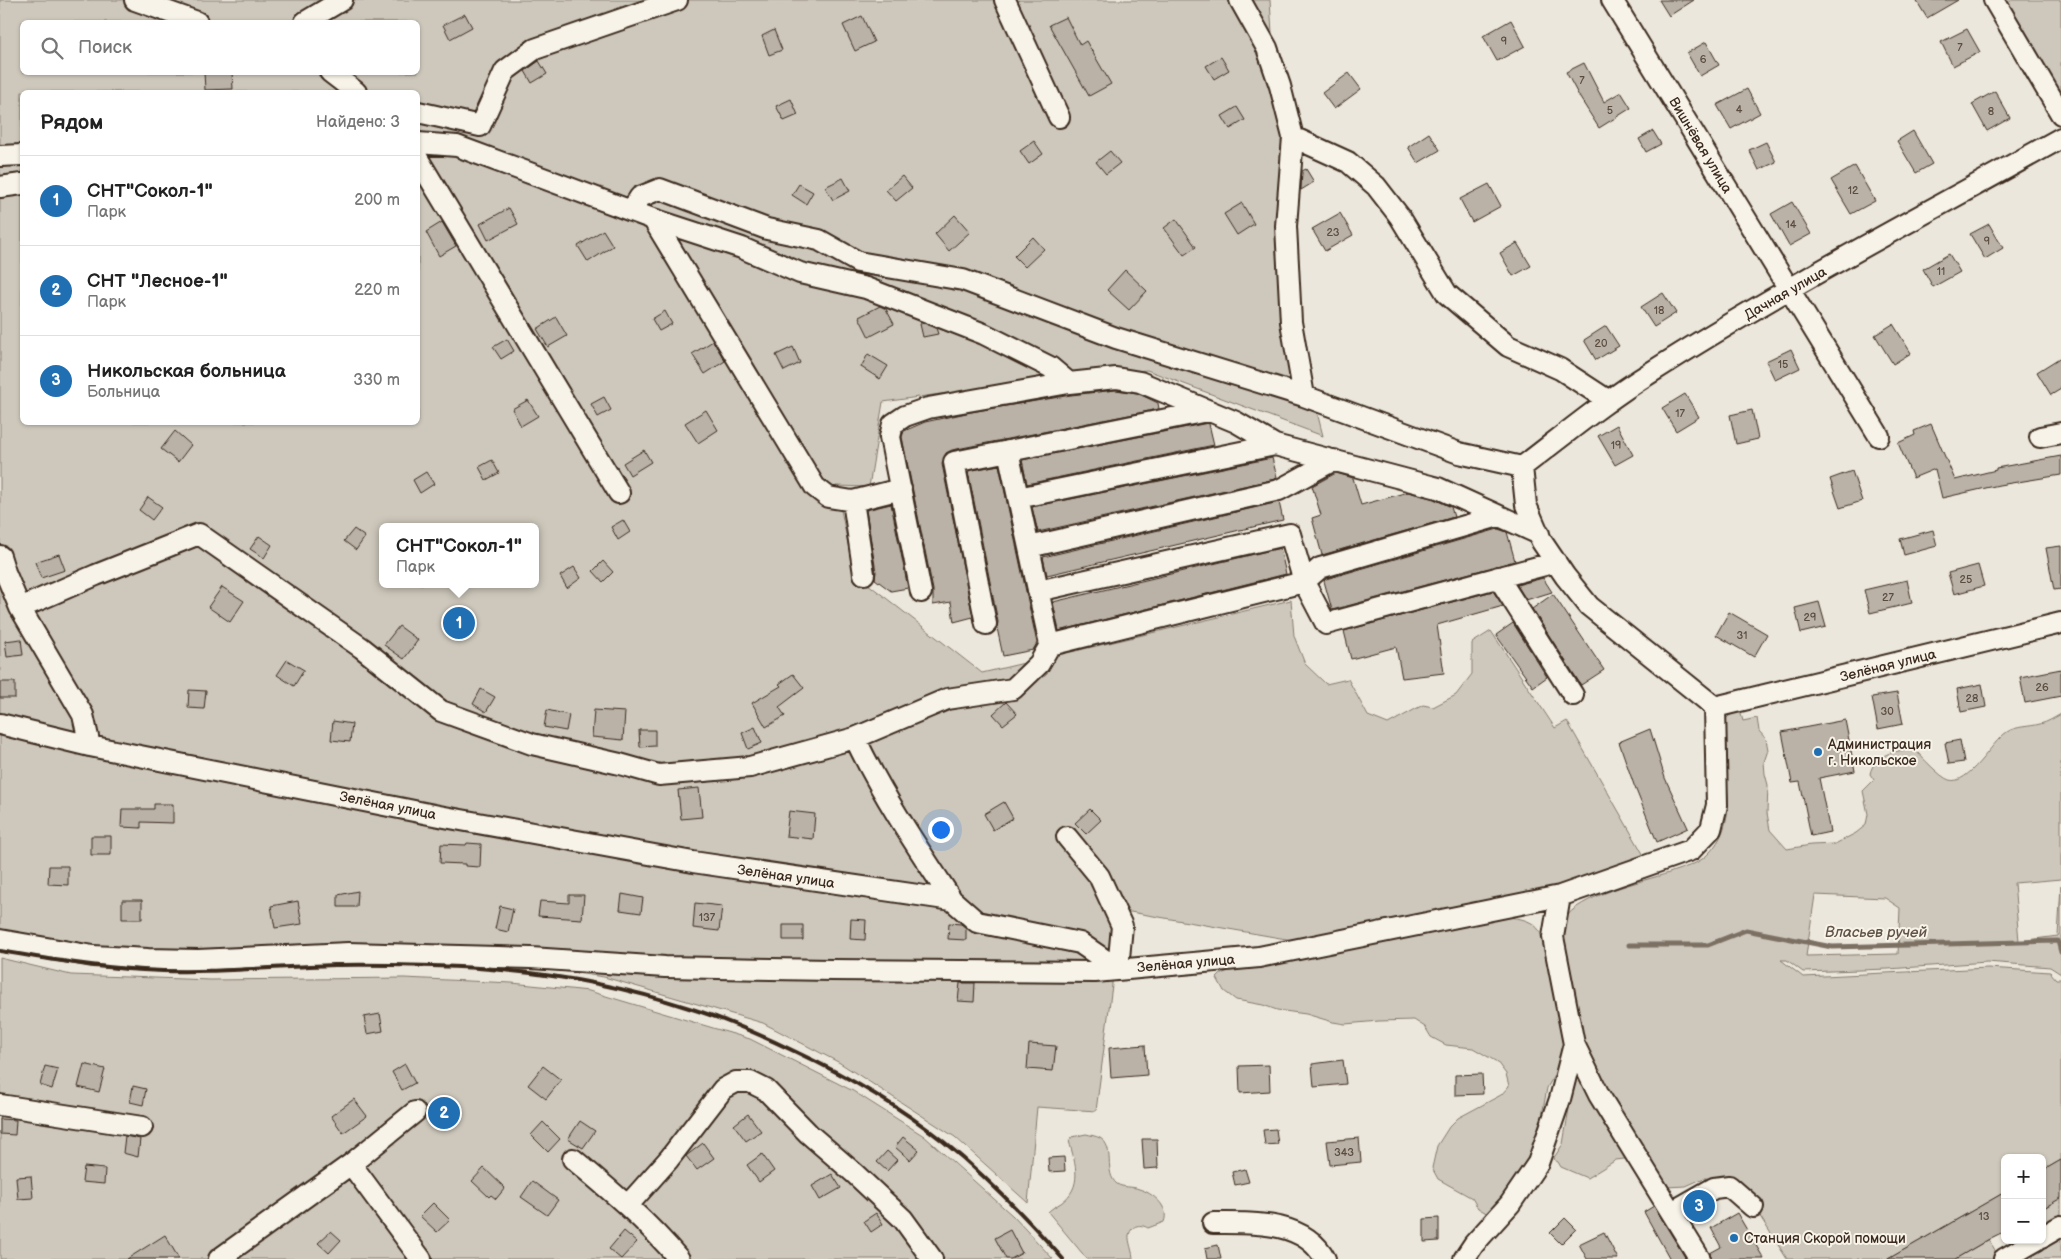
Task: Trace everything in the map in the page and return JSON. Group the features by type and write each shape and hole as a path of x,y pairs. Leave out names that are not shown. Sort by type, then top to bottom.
{"street":[{"path":"135,0 191,20"},
{"path":"308,20 342,0"},
{"path":"420,112 480,126 505,71 535,49 677,0"},
{"path":"1005,0 1059,117"},
{"path":"1240,0 1267,48 1280,86 1293,137 1286,226 1291,322 1304,396"},
{"name":"Вишнёвая улица","path":"1612,0 1879,436"},
{"path":"1994,0 2061,114"},
{"path":"334,75 353,90"},
{"path":"1293,137 1348,162 1376,186 1400,216 1447,294 1508,346 1560,369 1609,401"},
{"name":"Дачная улица","path":"1522,467 1609,401 1650,373 1789,290 2061,138"},
{"path":"420,143 457,146 652,220 742,248 800,273 866,288 966,327 1030,356 1050,367 1069,383"},
{"path":"0,156 20,154"},
{"path":"420,162 619,493"},
{"path":"0,186 20,184"},
{"path":"631,211 640,197 660,189 767,229 819,240 858,262 963,280 1116,338 1304,396 1459,453 1522,467 1526,505 1539,534 1556,562 1589,606 1715,707"},
{"path":"652,220 815,487 828,497 853,501 901,489"},
{"path":"921,592 890,437 893,424 905,416 928,408 1069,383 1116,378 1140,382 1236,422 1275,444 1438,488 1539,534"},
{"path":"986,624 954,462 1208,411"},
{"path":"2040,437 2061,433"},
{"path":"1018,498 1275,444"},
{"path":"20,608 199,534 362,648 440,711 532,744 659,775 750,768 855,738 947,699 1013,688 1039,664 1050,645 1008,451"},
{"path":"1029,547 1279,490 1334,460"},
{"path":"853,501 864,574"},
{"path":"1050,645 1304,582 1320,568 1499,516"},
{"path":"1038,591 1290,534 1304,582 1326,624 1556,562"},
{"path":"0,556 20,608 84,714 90,746"},
{"path":"1498,577 1573,695"},
{"name":"Зелёная улица","path":"0,724 90,746 430,814 693,862 952,900 976,922 1080,943 1118,969 1260,958 1560,896 1691,850 1711,829 1717,805 1715,707 2061,623"},
{"path":"855,738 873,776 898,818 952,900"},
{"path":"0,940 94,956 148,959 198,960 348,953 531,958 675,967 1095,972 1118,969 1122,926 1099,876 1067,837"},
{"path":"1560,896 1553,937 1574,1044 1599,1094 1700,1259"},
{"path":"1464,1259 1474,1244 1510,1204 1538,1163 1560,1099 1574,1044"},
{"path":"628,1205 669,1159 724,1089 736,1082 750,1082 766,1090 809,1134 903,1219 932,1259"},
{"path":"0,1105 142,1127"},
{"path":"219,1259 351,1164 415,1112"},
{"path":"573,1158 628,1205 679,1259"},
{"path":"351,1164 421,1259"},
{"path":"1672,1212 1714,1188 1729,1186 1753,1207"},
{"path":"1213,1223 1259,1223 1294,1231 1319,1247 1325,1259"},
{"path":"2004,1259 2032,1246 2061,1226"}],"shaded area":[{"path":"0,0 1270,0 1275,83 1296,153 1294,321 1323,436 1147,370 1048,379 883,402 869,487 836,486 854,573 982,673 1291,600 1294,636 1305,664 1326,684 1348,679 1368,716 1388,724 1423,705 1433,707 1456,695 1472,674 1472,643 1491,631 1555,728 1567,721 1646,859 1565,887 1292,940 1113,909 1112,985 1096,1111 1037,1107 1028,1203 955,1137 840,1063 763,1023 604,977 506,963 0,943"},
{"path":"2002,0 2061,0 2061,104"},
{"path":"1740,711 1743,721 1757,718 1759,731 1766,739 1768,750 1764,762 1768,785 1767,813 1770,830 1787,849 1835,844 1856,833 1866,825 1868,814 1863,791 1874,780 1870,774 1872,767 1887,754 1914,749 1941,775 1949,780 1957,780 1972,770 2007,732 2043,723 2061,714 2061,879 2014,883 2019,941 2058,936 2061,885 2061,974 2050,967 1987,962 1888,969 1803,972 1787,960 1781,960 1803,977 1988,968 2050,972 2056,979 2061,979 2061,1160 2046,1169 2046,1154 2001,1154 2001,1194 1888,1259 1787,1259 1737,1180 1704,1178 1686,1186 1666,1187 1632,1158 1616,1160 1587,1178 1561,1167 1553,1159 1563,1144 1574,1068 1561,939 1563,922 1571,911 1596,897 1612,890 1689,866 1699,861 1713,849 1721,836 1726,820 1728,796 1721,737 1725,721 1731,714","holes":["1815,895 1885,898 1900,908 1898,954 1806,956"]},
{"path":"1507,917 1530,922 1540,932 1568,1042 1561,1063 1547,1088 1540,1144 1493,1217 1478,1208 1472,1198 1438,1179 1432,1168 1437,1146 1449,1127 1458,1118 1501,1095 1509,1086 1506,1074 1497,1062 1473,1048 1446,1045 1431,1037 1425,1027 1414,1020 1345,1024 1333,1022 1306,1014 1277,1010 1263,1005 1236,1000 1224,991 1217,978 1221,974 1239,967"},
{"path":"0,958 71,975 211,980 404,978 512,983 589,991 750,1039 853,1091 924,1136 1013,1216 1053,1259 0,1259"},
{"path":"1086,1134 1098,1137 1105,1142 1109,1154 1111,1173 1117,1184 1136,1188 1150,1194 1159,1201 1165,1211 1164,1222 1148,1228 1137,1226 1130,1231 1129,1237 1133,1259 1087,1259 1048,1212 1068,1197 1073,1190 1076,1175 1069,1141 1072,1137"},
{"path":"2061,1198 2061,1214 2046,1223 2046,1207"},
{"path":"2061,1232 2061,1259 2032,1259 2038,1246 2046,1244 2046,1241"},
{"path":"1988,1240 1999,1257 1996,1259 1955,1259"}],"building":[{"path":"1659,0 1694,0 1669,16"},
{"path":"1916,0 1958,0 1927,18"},
{"path":"465,14 472,27 450,39 443,25"},
{"path":"862,16 874,42 855,51 843,25"},
{"path":"1066,17 1080,45 1086,41 1111,84 1089,96 1049,25"},
{"path":"1511,20 1525,46 1497,61 1483,36"},
{"path":"1967,29 1980,52 1953,66 1941,42"},
{"path":"774,30 782,50 769,55 762,36"},
{"path":"1706,42 1719,65 1700,76 1687,53"},
{"path":"1221,57 1229,70 1214,79 1206,66"},
{"path":"539,61 547,74 532,83 525,71"},
{"path":"1584,63 1604,102 1621,92 1631,108 1599,128 1566,72"},
{"path":"1349,73 1361,89 1334,109 1322,93"},
{"path":"204,75 232,75 233,89 205,90"},
{"path":"1747,89 1760,113 1731,129 1717,105"},
{"path":"1995,91 2010,118 1987,131 1972,104"},
{"path":"791,99 798,115 784,121 776,106"},
{"path":"1237,107 1245,120 1230,129 1222,116"},
{"path":"1653,131 1661,144 1646,152 1639,139"},
{"path":"1913,131 1932,164 1916,173 1897,141"},
{"path":"1429,133 1440,150 1418,163 1408,147"},
{"path":"1034,141 1043,154 1029,164 1020,151"},
{"path":"1766,142 1776,162 1759,170 1749,150"},
{"path":"1110,151 1120,163 1106,174 1096,162"},
{"path":"1855,166 1875,201 1851,214 1831,180"},
{"path":"1306,169 1314,182 1301,190 1302,171"},
{"path":"902,176 912,188 896,201 886,190"},
{"path":"843,178 850,191 833,200 825,187"},
{"path":"799,184 813,192 806,204 792,195"},
{"path":"1489,184 1501,206 1472,222 1460,199"},
{"path":"1792,202 1811,234 1789,246 1771,214"},
{"path":"1242,203 1254,224 1237,235 1224,214"},
{"path":"509,208 518,224 488,240 480,224"},
{"path":"1340,213 1353,235 1325,251 1312,229"},
{"path":"955,215 970,232 949,251 935,234"},
{"path":"1176,219 1196,247 1184,255 1164,228"},
{"path":"442,222 456,246 439,256 426,232"},
{"path":"1989,224 2003,248 1985,259 1970,234"},
{"path":"603,230 613,246 588,262 578,246"},
{"path":"1033,237 1044,249 1025,267 1014,256"},
{"path":"1517,243 1531,266 1513,276 1500,253"},
{"path":"1949,254 1960,272 1933,287 1923,269"},
{"path":"1125,270 1147,291 1129,310 1107,290"},
{"path":"1663,293 1676,313 1654,327 1641,307"},
{"path":"880,306 886,309 894,324 869,337 859,317"},
{"path":"665,311 672,324 659,331 652,319"},
{"path":"556,317 567,336 548,347 537,329"},
{"path":"924,323 936,328 938,334 923,337 920,324"},
{"path":"1893,324 1911,353 1893,364 1875,335"},
{"path":"1606,326 1619,346 1596,360 1584,340"},
{"path":"507,339 514,351 501,359 493,347"},
{"path":"713,341 725,361 705,374 692,354"},
{"path":"793,347 800,363 784,371 776,355"},
{"path":"1791,349 1800,368 1775,380 1766,361"},
{"path":"868,354 888,366 880,379 861,367"},
{"path":"2061,357 2061,389 2051,395 2037,372"},
{"path":"1116,390 1137,393 1158,403 1159,409 952,450 946,453 942,464 973,617 954,622 951,602 933,605 933,590 902,437 904,431 925,422 971,412 1071,395"},
{"path":"1685,394 1699,417 1676,431 1662,408"},
{"path":"604,397 611,410 598,417 591,404"},
{"path":"528,400 538,416 521,426 512,409"},
{"path":"706,410 718,430 698,443 685,423"},
{"path":"1752,410 1758,439 1736,444 1730,415"},
{"path":"1208,423 1214,445 1027,484 1022,460"},
{"path":"1931,424 1955,480 1996,470 1996,468 2061,456 2061,475 1999,485 1942,498 1935,469 1913,478 1898,443 1915,435 1914,431"},
{"path":"1617,425 1633,455 1615,465 1598,436"},
{"path":"175,431 191,445 178,462 161,449"},
{"path":"644,450 651,462 630,475 623,463"},
{"path":"1272,458 1277,477 1275,479 1038,532 1032,507"},
{"path":"492,460 499,473 486,480 479,467"},
{"path":"999,465 1037,643 1033,650 1003,656 968,471"},
{"path":"1852,471 1862,501 1840,508 1830,479"},
{"path":"426,472 434,484 420,493 413,480"},
{"path":"1336,473 1353,478 1361,505 1408,492 1434,499 1451,507 1454,517 1322,555 1312,518 1321,515 1312,486"},
{"path":"148,497 162,507 152,520 139,510"},
{"path":"1279,502 1283,520 1047,575 1043,557"},
{"path":"891,504 908,588 891,591 875,579 876,572 866,510"},
{"path":"623,520 630,532 618,540 611,527"},
{"path":"354,529 365,537 356,550 344,541"},
{"path":"1498,529 1507,532 1515,561 1332,610 1324,581 1326,579"},
{"path":"1933,530 1937,546 1904,555 1900,539"},
{"path":"259,536 272,545 264,558 250,549"},
{"path":"2061,546 2061,589 2054,590 2046,548"},
{"path":"1280,548 1286,574 1059,631 1053,602"},
{"path":"59,554 65,570 41,578 35,562"},
{"path":"603,561 613,572 603,582 593,571"},
{"path":"1978,565 1984,586 1954,594 1948,573"},
{"path":"574,567 581,578 567,588 560,576"},
{"path":"1543,578 1552,592 1526,600 1517,585"},
{"path":"1907,580 1912,603 1870,613 1864,590"},
{"path":"222,587 244,601 230,622 208,607"},
{"path":"1493,591 1503,606 1437,625 1444,673 1402,678 1396,647 1351,659 1344,631"},
{"path":"1553,594 1604,670 1581,685 1532,609"},
{"path":"1819,602 1826,627 1801,633 1795,608"},
{"path":"1729,612 1767,634 1754,657 1716,635"},
{"path":"1513,623 1547,677 1533,687 1496,635"},
{"path":"399,626 418,640 404,659 384,645"},
{"path":"21,639 23,655 7,657 5,641"},
{"path":"287,660 304,670 294,686 277,675"},
{"path":"2061,669 2061,696 2025,703 2020,677"},
{"path":"793,674 804,688 779,707 785,716 766,727 752,703 781,686 779,684"},
{"path":"0,682 15,682 15,698 0,698"},
{"path":"1982,684 1986,707 1961,712 1957,689"},
{"path":"481,689 495,697 486,712 473,704"},
{"path":"189,690 206,691 204,709 188,708"},
{"path":"1897,693 1903,724 1878,729 1872,697"},
{"path":"1006,702 1017,714 1003,725 993,714"},
{"path":"547,710 569,715 566,731 544,727"},
{"path":"594,710 625,712 623,740 592,737"},
{"name":"Администрация г. Никольское","path":"1845,720 1855,771 1819,778 1830,832 1811,836 1800,782 1792,783 1782,732"},
{"path":"333,721 352,724 350,742 331,740"},
{"path":"755,727 762,743 748,749 742,733"},
{"path":"1650,729 1665,778 1688,828 1657,842 1619,742"},
{"path":"639,730 655,730 655,746 640,747"},
{"path":"1960,740 1964,762 1949,764 1945,743"},
{"path":"699,788 702,817 681,819 678,790"},
{"path":"1004,802 1013,818 993,830 984,814"},
{"path":"154,804 173,804 173,823 141,822 141,828 121,827 122,809 154,809"},
{"path":"1090,809 1101,820 1086,834 1075,823"},
{"path":"789,811 815,814 813,839 786,836"},
{"path":"91,836 111,836 111,855 91,855"},
{"path":"467,843 481,844 480,867 440,863 441,844 466,845"},
{"path":"49,866 68,866 68,885 48,884"},
{"path":"358,891 357,907 338,907 338,895"},
{"path":"622,894 643,898 641,913 620,910"},
{"path":"569,895 584,895 582,919 538,916 540,901 569,903"},
{"path":"122,900 142,900 142,919 122,919"},
{"path":"298,901 302,924 275,928 271,906"},
{"path":"695,903 722,906 719,931 693,928"},
{"path":"500,906 513,909 508,932 495,929"},
{"path":"851,919 866,920 865,940 850,939"},
{"path":"949,923 961,924 966,928 966,940 948,939"},
{"path":"783,925 803,925 803,940 783,940"},
{"path":"960,983 975,983 974,1002 958,1001"},
{"path":"380,1014 383,1031 367,1034 364,1017"},
{"path":"1029,1044 1056,1046 1053,1071 1027,1069"},
{"path":"1145,1045 1147,1075 1111,1078 1109,1048"},
{"path":"1343,1060 1346,1084 1314,1087 1312,1064"},
{"path":"84,1064 105,1069 99,1092 78,1087"},
{"path":"405,1064 415,1083 402,1090 392,1072"},
{"path":"1269,1065 1270,1091 1240,1093 1239,1066"},
{"path":"45,1066 58,1069 52,1089 40,1085"},
{"path":"543,1066 561,1080 546,1099 528,1085"},
{"path":"1482,1074 1483,1094 1455,1095 1455,1075"},
{"path":"133,1086 146,1089 143,1105 130,1102"},
{"path":"354,1099 367,1116 343,1133 331,1116"},
{"path":"748,1114 761,1131 746,1141 734,1125"},
{"path":"0,1119 16,1120 15,1135 0,1134"},
{"path":"580,1121 595,1131 583,1148 568,1139"},
{"path":"543,1122 560,1139 548,1152 531,1135"},
{"path":"1276,1129 1278,1144 1265,1145 1263,1130"},
{"path":"125,1136 140,1139 138,1157 123,1153"},
{"path":"903,1137 919,1150 910,1160 895,1147"},
{"path":"1359,1138 1361,1162 1330,1165 1327,1141"},
{"path":"1142,1139 1157,1139 1158,1168 1144,1169"},
{"path":"703,1143 714,1158 697,1170 686,1156"},
{"path":"887,1151 897,1160 887,1171 877,1162"},
{"path":"762,1154 774,1171 759,1182 747,1165"},
{"path":"1064,1157 1065,1171 1049,1172 1048,1158"},
{"path":"2061,1160 2061,1198 2046,1207 2046,1199 2046,1169"},
{"path":"84,1167 105,1169 104,1184 82,1182"},
{"path":"484,1168 505,1188 496,1199 491,1195 489,1197 472,1181"},
{"path":"1245,1169 1249,1182 1235,1185 1232,1172"},
{"path":"832,1174 841,1188 820,1200 812,1186"},
{"path":"31,1176 33,1198 18,1199 16,1177"},
{"path":"532,1181 558,1200 547,1215 521,1197"},
{"path":"2001,1194 2001,1233 1955,1259 1888,1259"},
{"path":"433,1203 450,1220 437,1232 420,1216"},
{"path":"1654,1206 1686,1259 1670,1259 1644,1212"},
{"path":"876,1213 883,1224 871,1232 864,1221"},
{"name":"Станция Скорой помощи","path":"1737,1213 1764,1259 1712,1259 1710,1253 1721,1247 1711,1228"},
{"path":"1439,1218 1439,1241 1424,1242 1424,1219"},
{"path":"1565,1218 1576,1229 1561,1244 1550,1233"},
{"path":"1010,1230 1022,1253 1011,1259 1006,1259 995,1238"},
{"path":"331,1231 341,1240 329,1253 318,1243"},
{"path":"624,1231 637,1242 621,1259 609,1249"},
{"path":"1604,1232 1618,1259 1587,1259 1579,1244"},
{"path":"165,1235 179,1259 127,1259"},
{"path":"1218,1245 1221,1259 1207,1259 1205,1248"}],"waterway":[{"name":"Власьев ручей","path":"1629,945 1708,945 1746,930 1832,947 2058,941 2061,952"}],"railway":[{"path":"0,951 89,965 167,971 359,965 465,967 530,973 595,983 658,999 716,1017 770,1040 834,1071 891,1104 927,1129 976,1169 1063,1259"}],"place":[{"name":"СНТ\"Сокол-1\"","path":"459,623"},
{"name":"Администрация г. Никольское","path":"1818,752"},
{"name":"СНТ \"Лесное-1\"","path":"444,1113"},
{"name":"Никольская больница","path":"1699,1206"},
{"name":"Станция Скорой помощи","path":"1734,1238"}]}
